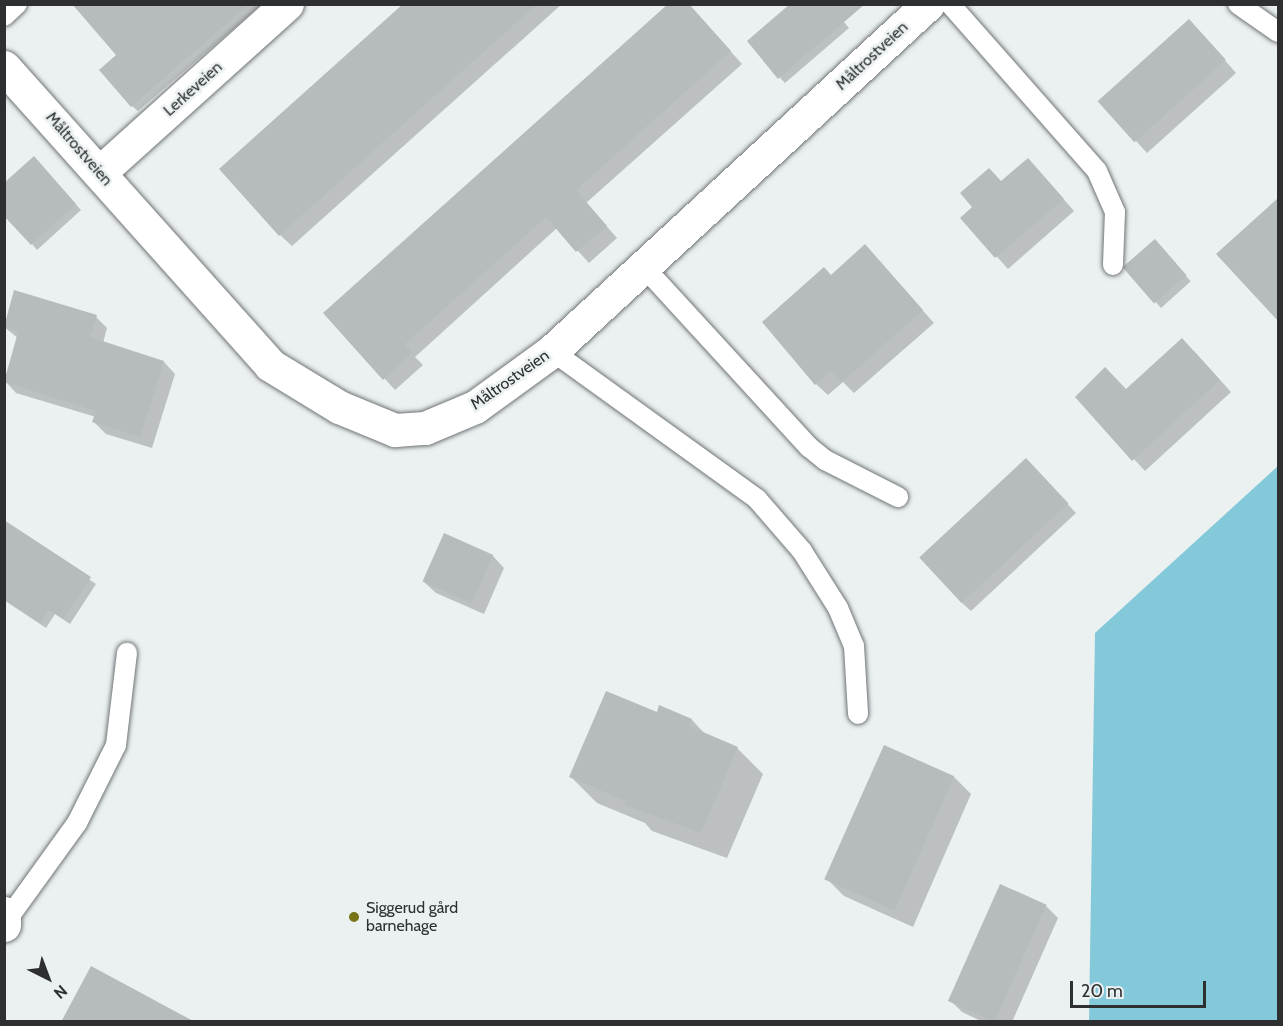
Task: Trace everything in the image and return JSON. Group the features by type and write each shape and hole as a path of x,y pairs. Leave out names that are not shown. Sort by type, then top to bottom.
{"street":[{"name":"Lerkeveien","path":"99,172 287,4"},
{"name":"Måltrostveien","path":"4,67 270,365 339,407 395,430 425,428 475,407 552,351 928,4"}],"lane":[{"path":"4,16 17,4"},
{"path":"950,4 1097,171 1115,212 1113,265"},
{"path":"1238,4 1278,32"},
{"path":"643,266 810,447 825,460 898,496"},
{"path":"552,351 757,499 802,551 838,608 854,646 858,714"},
{"path":"5,919 77,822 116,745 127,653"}],"shaded area":[{"path":"1278,466 1278,1021 1089,1021 1095,633"}],"building":[{"path":"72,4 249,4 131,107 99,70 116,55"},
{"path":"403,4 537,4 279,236 219,169"},
{"path":"668,4 689,4 731,51 576,190 607,226 576,252 546,217 405,344 412,353 383,380 323,313"},
{"path":"790,4 865,4 778,79 747,41"},
{"path":"1189,19 1226,60 1134,142 1098,101"},
{"path":"34,156 76,204 31,245 4,216 4,183"},
{"path":"1028,158 1064,199 995,258 960,218 972,207 960,193 989,168 1001,181"},
{"path":"1278,198 1278,321 1216,254"},
{"path":"1155,239 1186,275 1154,303 1123,267"},
{"path":"865,244 923,310 841,383 831,371 815,385 762,322 824,267 831,275"},
{"path":"14,290 97,315 90,337 164,361 140,437 92,422 96,411 4,382 18,332 4,327"},
{"path":"1182,338 1220,380 1132,461 1075,397 1105,367 1126,389"},
{"path":"1026,458 1068,503 962,603 919,558"},
{"path":"4,520 91,577 63,619 49,610 40,623 4,600"},
{"path":"444,533 493,555 472,603 422,581"},
{"path":"606,691 657,712 659,705 692,719 689,726 738,747 701,833 625,805 626,801 569,777"},
{"path":"884,745 954,776 895,911 824,879"},
{"path":"1000,884 1047,905 995,1022 948,1001"},
{"path":"91,966 195,1022 61,1022"}],"place":[{"name":"Siggerud gård barnehage","path":"354,917"}]}
